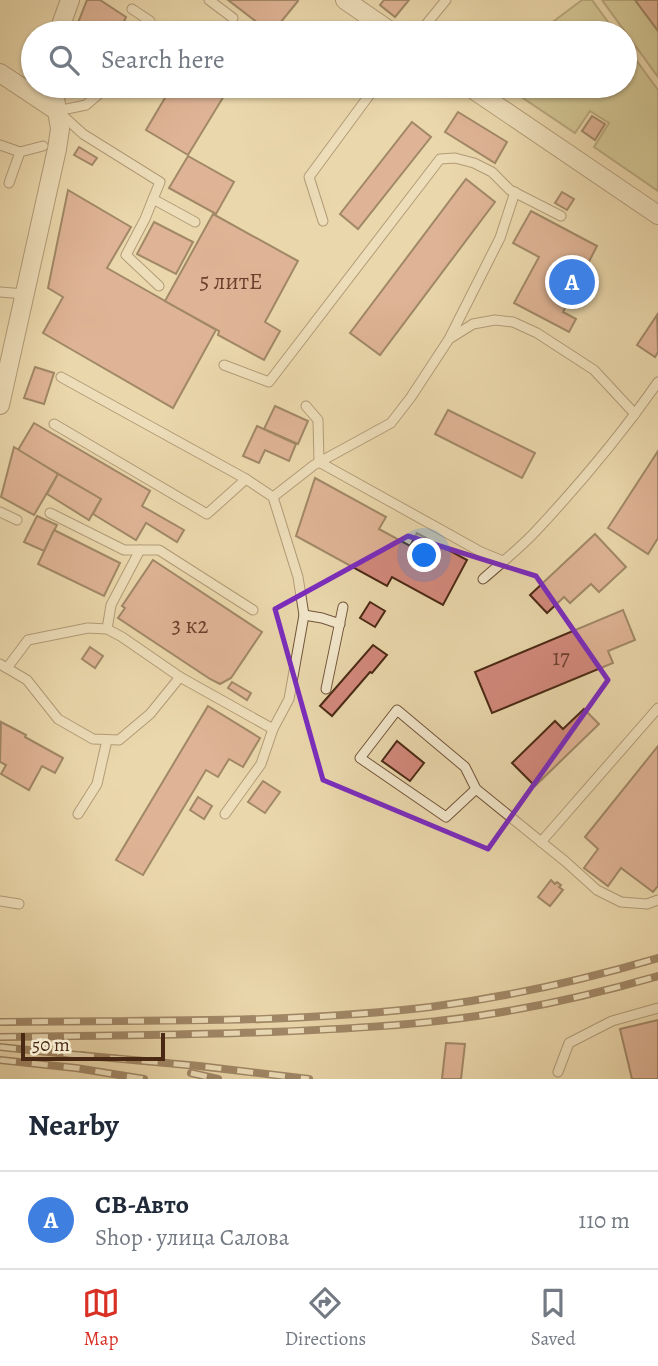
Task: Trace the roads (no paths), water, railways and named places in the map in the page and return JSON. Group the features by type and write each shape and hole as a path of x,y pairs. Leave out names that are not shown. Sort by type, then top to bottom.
{"street":[{"path":"62,21 70,0"},
{"path":"345,0 364,9 378,21"},
{"path":"2,79 21,90"},
{"path":"35,98 57,111"},
{"path":"0,405 4,370 25,294 57,149 60,129 55,98"},
{"path":"486,98 658,215"}],"lane":[{"path":"209,0 233,18"},
{"path":"429,21 446,0"},
{"path":"132,9 150,21"},
{"path":"57,111 86,105 94,98"},
{"path":"323,220 309,177 367,98"},
{"path":"57,111 83,134 160,182 127,255 159,286"},
{"path":"0,145 20,152 43,146"},
{"path":"9,183 20,152"},
{"path":"224,365 269,382 440,159 455,158 474,163 492,172 510,190 561,216"},
{"path":"273,497 319,462 391,423 449,339 499,238 515,192"},
{"path":"153,200 195,222"},
{"path":"0,292 25,294"},
{"path":"449,339 473,324 495,320 513,323 537,333 594,370 635,414"},
{"path":"61,377 246,479 273,497 298,577 304,615 289,699 273,729 261,764 225,814"},
{"path":"483,579 533,534 573,490 658,382"},
{"path":"306,406 318,421 319,462"},
{"path":"54,424 207,514 246,479"},
{"path":"319,462 481,552 503,561"},
{"path":"0,512 17,520"},
{"path":"50,513 124,550 159,550 253,610"},
{"path":"107,629 111,605 140,550"},
{"path":"326,689 343,607"},
{"path":"304,615 340,624"},
{"path":"180,677 150,714 119,740 107,740 93,739 58,719 27,680 4,666 28,640 88,628 107,629 180,677 273,729"},
{"path":"541,842 658,708"},
{"path":"476,789 446,817 359,758 397,710 465,767 476,789 597,890 621,902 647,904 658,900"},
{"path":"78,814 97,784 107,740"},
{"path":"0,901 19,904"},
{"path":"558,1072 569,1043 612,1021 658,1008"}],"railway":[{"path":"0,1022 215,1020 323,1016 430,1007 573,981 658,958"},
{"path":"0,1037 271,1032 425,1022 546,1004 658,976"},
{"path":"0,1047 87,1056"},
{"path":"78,1055 309,1079"},
{"path":"0,1060 144,1079"},
{"path":"191,1073 218,1079"}],"place":[{"name":"СВ-Авто","path":"572,282"}]}
